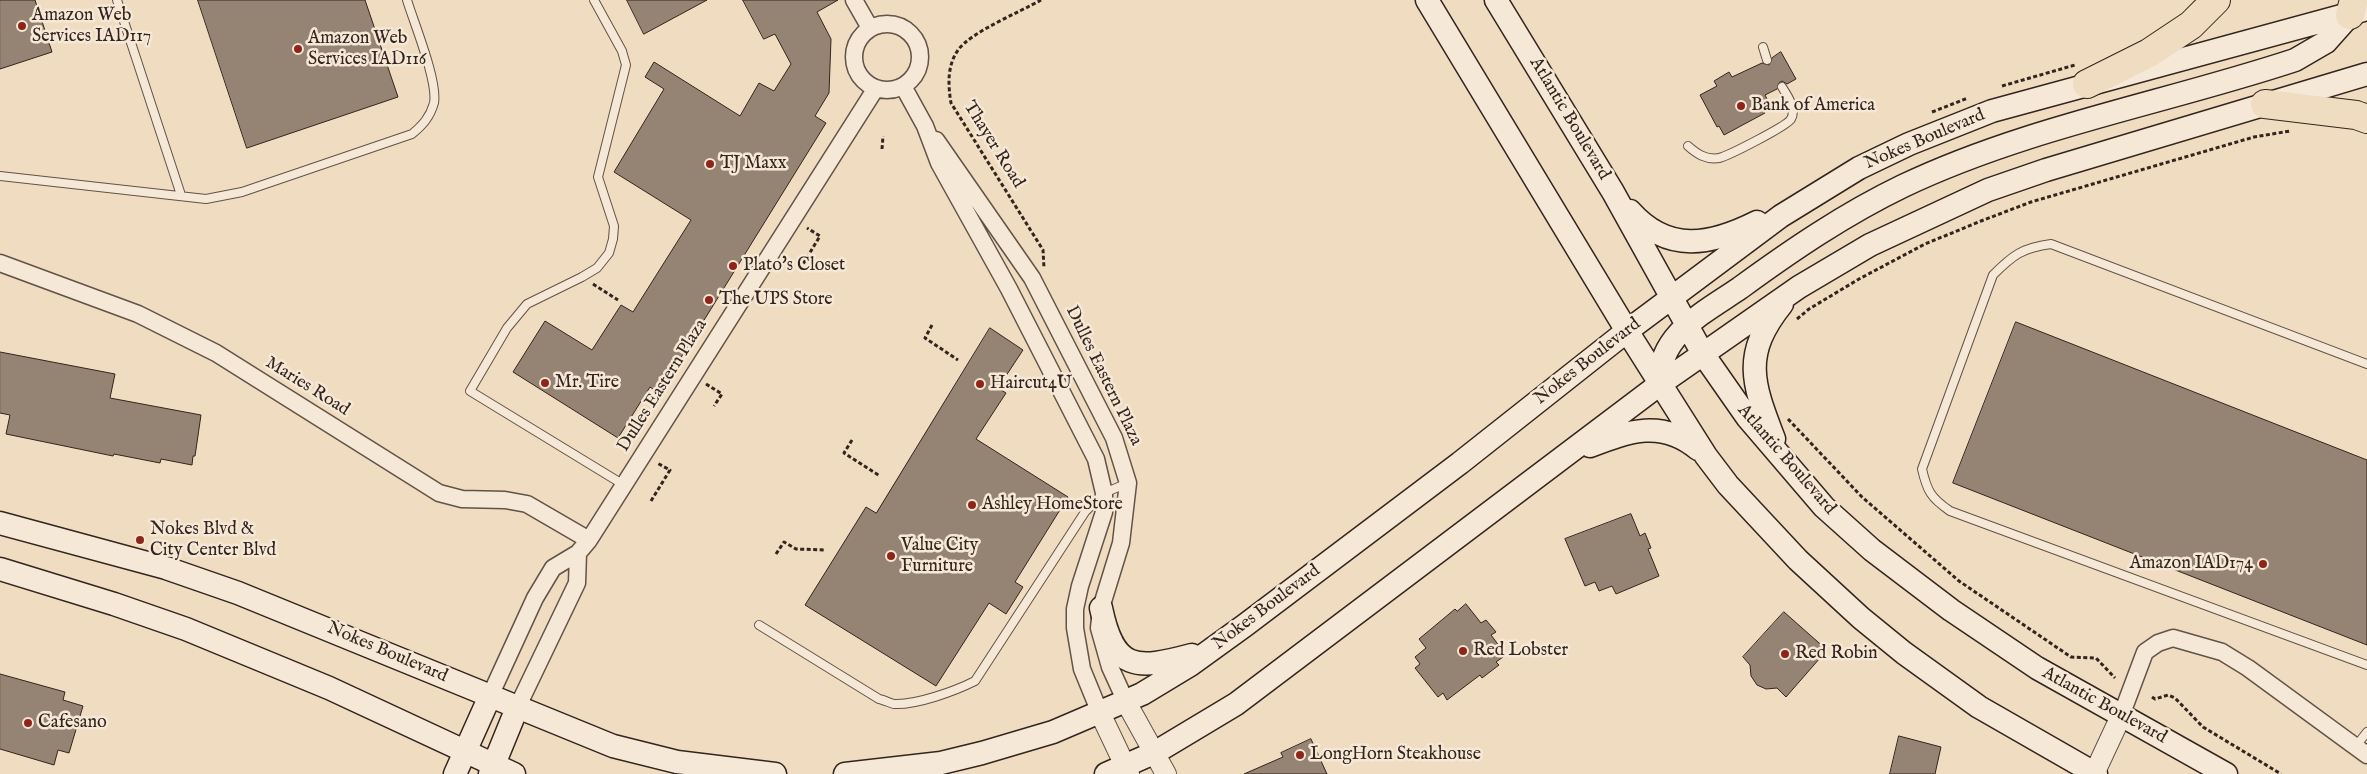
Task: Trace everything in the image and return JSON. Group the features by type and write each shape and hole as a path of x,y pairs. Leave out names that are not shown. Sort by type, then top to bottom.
{"highway":[{"path":"2087,84 2149,53 2191,25 2216,0"},
{"path":"2266,104 2356,115 2367,119"}],"main road":[{"path":"1427,0 1627,331 1706,456 1728,485 1791,553 1861,618 1911,658 1979,706 2094,774"},
{"name":"Atlantic Boulevard","path":"1496,0 1613,192 1703,354 1725,387 1780,457 1824,508 1872,550 1951,610 2037,668 2226,774"},
{"path":"1660,384 1659,371 1667,350 1686,325 1820,233 1903,186 1991,150 2295,60 2326,42 2357,8"},
{"name":"Nokes Boulevard","path":"845,774 905,769 966,758 1053,732 1126,702 1212,649 1460,463 1671,298 1812,195 1859,168 1909,144 1992,111 2357,8"},
{"path":"1120,771 1204,725 1268,682 1660,384 1799,287 1870,245 1988,190 2367,74"},
{"path":"1613,192 1641,223 1665,236 1692,243 1726,236 1812,195"},
{"path":"1780,457 1759,399 1753,370 1762,336 1771,318 1799,287"},
{"path":"1568,454 1622,434 1652,430 1682,438 1706,456"},
{"name":"Nokes Boulevard","path":"0,523 166,568 238,593 384,651 595,740 635,753 714,768 775,774"},
{"path":"0,570 114,604 186,629 329,688 465,751 499,771 517,708"},
{"path":"1101,608 1110,640 1117,651 1131,662 1159,663 1212,649"},
{"path":"455,774 490,696"}],"street":[{"path":"854,0 870,28"},
{"path":"890,24 904,28 914,37 920,50 919,64 914,76 903,86 890,90 876,88 864,81 856,70 853,56 856,43 864,32 870,28 877,25 890,24"},
{"name":"Dulles Eastern Plaza","path":"903,86 925,126 939,163 1009,289 1096,459 1104,493 1104,512 1080,586 1075,628 1082,669 1100,713"},
{"name":"Dulles Eastern Plaza","path":"490,696 535,598 553,568 583,547 694,376 876,88"},
{"name":"Dulles Eastern Plaza","path":"925,126 947,154 1032,278 1114,438 1128,483 1121,543 1101,608 1099,628 1110,667 1126,702"},
{"name":"Maries Road","path":"0,263 138,314 216,353 439,493 462,499 506,500 527,504 583,547"},
{"path":"517,708 577,583 583,547"},
{"path":"2094,774 2121,716 2145,652 2158,643 2173,638 2222,652 2248,668 2361,751"},
{"path":"1126,702 1156,752 1166,774"},
{"path":"1100,713 1120,771"}],"lane":[{"path":"117,0 181,195"},
{"path":"0,176 206,199 242,192 412,134 426,123 434,102 433,83 407,0"},
{"path":"594,0 622,51 626,65 598,177 614,226 614,239 609,253 597,268 527,304 507,328 470,390 624,484"},
{"path":"1763,47 1767,60"},
{"path":"1688,146 1698,155 1720,158 1782,127 1791,119 1793,110 1782,87"},
{"path":"2367,364 2051,244 2032,247 2016,253 1993,275 1922,469 1927,489 1936,501 1950,511 2367,666"},
{"path":"759,625 879,699 894,704 939,696 958,690 975,681 1085,512 1104,493 1128,483"},
{"path":"2361,751 2367,732"}],"path":[{"name":"Thayer Road","path":"1032,278 1045,267 1043,250 951,103 948,82 958,50 978,34 1041,0"},
{"path":"1792,322 1809,309 1859,279 1925,244 2023,205 2254,137 2300,130"},
{"path":"882,149 883,136"},
{"path":"793,220 820,236 800,269"},
{"path":"582,277 618,300"},
{"path":"932,325 925,338 958,360"},
{"path":"694,376 722,394 714,406"},
{"path":"1784,414 1862,497 1959,581 2071,658 2096,658 2115,678"},
{"path":"852,440 844,453 880,476"},
{"path":"641,459 659,464 670,470 651,501"},
{"path":"776,554 784,542 796,549 826,550"},
{"path":"2152,697 2155,699 2168,695 2175,698 2203,728 2281,774"}],"building":[{"name":"Amazon Web Services IAD117","path":"0,0 35,0 52,52 0,69"},
{"name":"Amazon Web Services IAD116","path":"198,0 365,0 398,97 247,148"},
{"path":"627,0 707,0 644,34"},
{"path":"743,0 838,0 817,12 831,39 829,93 815,116 826,123 659,393 650,387 618,438 513,372 545,321 592,350 621,305 633,312 691,220 614,172 664,89 645,77 654,62 740,116 759,83 774,91 791,64 775,34 764,39"},
{"path":"1781,52 1796,79 1787,84 1782,81 1777,89 1765,95 1768,101 1760,105 1765,113 1724,135 1719,126 1717,127 1700,95 1717,86 1714,81 1729,72 1732,77 1762,63 1769,65 1772,58"},
{"name":"Amazon IAD174","path":"2016,322 2367,460 2367,645 1953,483"},
{"path":"990,328 1023,350 998,388 1006,393 976,439 1068,497 1015,582 1023,587 1006,614 989,603 936,686 805,605 866,507 876,513"},
{"path":"0,352 115,374 110,398 201,415 192,465 161,459 160,463 114,454 113,456 6,434 10,415 0,413"},
{"path":"1631,514 1640,536 1645,533 1651,548 1648,549 1659,576 1616,594 1612,586 1599,591 1595,582 1585,586 1565,539"},
{"name":"Red Lobster","path":"1466,604 1481,623 1486,620 1496,632 1491,635 1506,655 1496,662 1499,665 1482,678 1480,675 1447,700 1443,693 1438,697 1415,668 1420,664 1415,657 1426,648 1419,639 1455,609 1457,611"},
{"name":"Red Robin","path":"1784,612 1827,650 1786,697 1777,688 1766,689 1757,685 1751,676 1750,665 1743,657"},
{"path":"0,674 65,692 63,700 83,706 69,753 58,750 54,765 0,749"},
{"path":"1899,736 1941,747 1935,774 1890,774"},
{"name":"LongHorn Steakhouse","path":"1311,739 1327,774 1244,774 1283,757 1281,753"}],"place":[{"name":"Amazon Web Services IAD117","path":"22,26"},
{"name":"Amazon Web Services IAD116","path":"298,49"},
{"name":"Bank of America","path":"1741,106"},
{"name":"TJ Maxx","path":"710,164"},
{"name":"Plato's Closet","path":"733,266"},
{"name":"The UPS Store","path":"709,300"},
{"name":"Mr. Tire","path":"545,383"},
{"name":"Haircut4U","path":"980,384"},
{"name":"Ashley HomeStore","path":"972,505"},
{"name":"Nokes Blvd & City Center Blvd","path":"140,540"},
{"name":"Value City Furniture","path":"891,556"},
{"name":"Amazon IAD174","path":"2263,564"},
{"name":"Red Lobster","path":"1463,651"},
{"name":"Red Robin","path":"1785,654"},
{"name":"Cafesano","path":"28,723"},
{"name":"LongHorn Steakhouse","path":"1300,755"}]}
